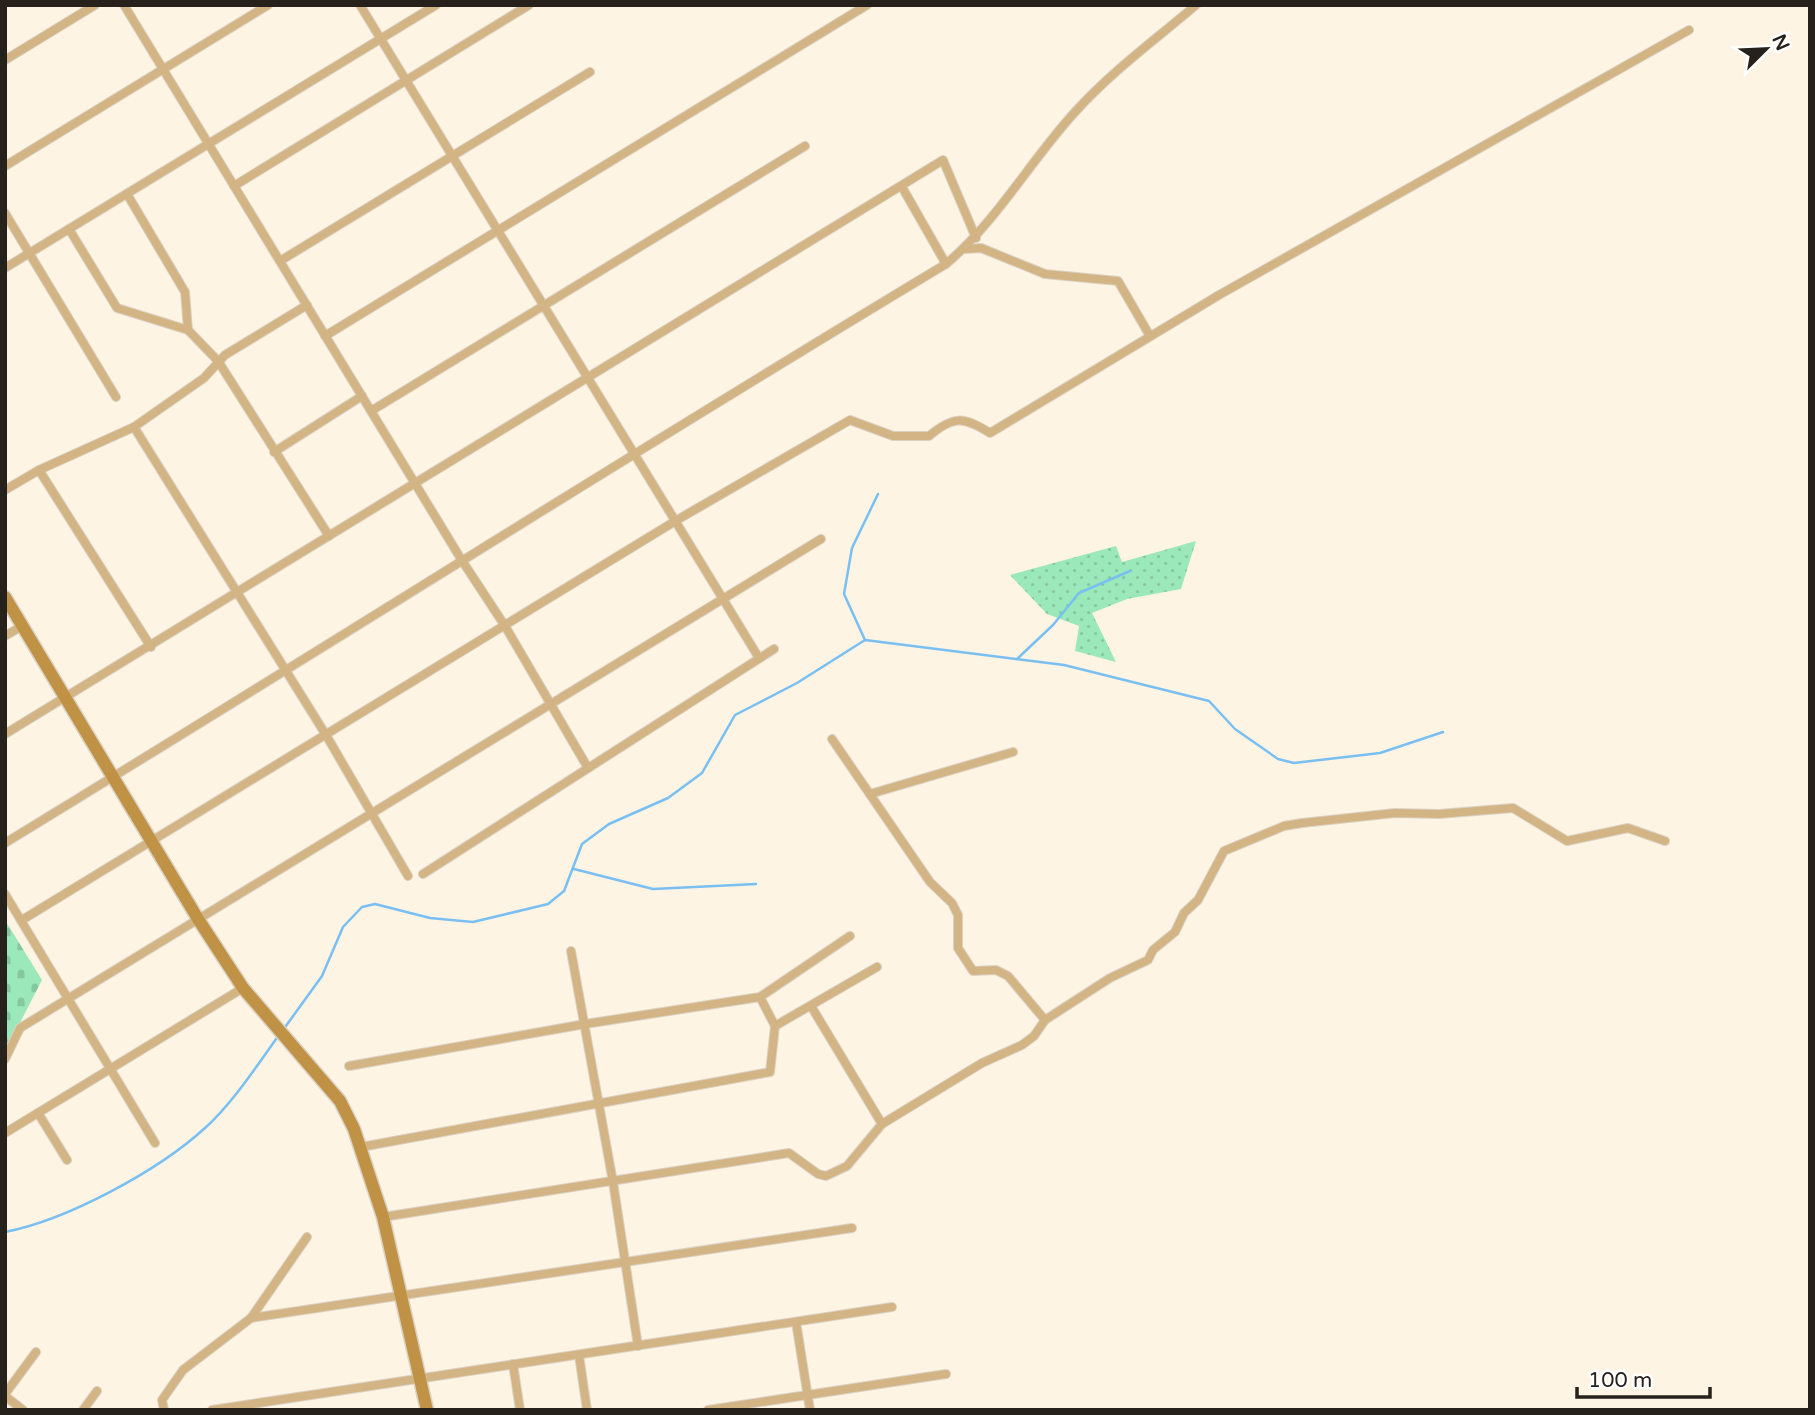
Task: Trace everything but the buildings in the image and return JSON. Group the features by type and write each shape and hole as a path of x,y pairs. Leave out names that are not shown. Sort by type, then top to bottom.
{"main road":[{"path":"5,597 111,778 243,988 340,1101 361,1146 383,1217 404,1295 427,1410"}],"street":[{"path":"5,60 95,5"},
{"path":"124,5 461,559 505,626 588,768"},
{"path":"5,166 268,5"},
{"path":"360,5 759,658"},
{"path":"5,268 436,5"},
{"path":"234,186 529,5"},
{"path":"326,336 867,5"},
{"path":"5,843 284,673 634,451 946,264 976,238 1088,98 1196,5"},
{"path":"22,920 677,520 850,420 893,436 929,436 945,422 968,419 990,433 1150,336 1689,30"},
{"path":"280,261 590,72"},
{"path":"371,411 805,146"},
{"path":"5,734 943,160 976,238"},
{"path":"902,187 946,264"},
{"path":"127,194 185,292 188,330"},
{"path":"5,213 116,397"},
{"path":"69,229 117,308 188,330 218,361 329,537"},
{"path":"964,249 981,248 1045,274 1118,281 1150,336"},
{"path":"5,490 39,470 134,427 204,379 218,361 307,305"},
{"path":"274,452 362,397"},
{"path":"134,427 284,673 326,735 408,876"},
{"path":"39,470 151,647"},
{"path":"5,1059 20,1028 821,539"},
{"path":"5,636 22,626"},
{"path":"423,874 774,649"},
{"path":"832,739 850,770 870,794 930,882 952,902 958,915 958,948 973,971 996,971 1008,976 1045,1020"},
{"path":"870,794 1013,752"},
{"path":"383,1217 789,1153 818,1174 826,1176 847,1166 882,1124 982,1063 1022,1045 1034,1036 1045,1020 1110,978 1148,960 1153,950 1175,932 1184,913 1198,900 1224,850 1284,826 1346,817 1513,808 1527,813 1567,841 1628,828 1665,841"},
{"path":"5,894 155,1143"},
{"path":"349,1066 585,1024 760,998 850,936"},
{"path":"571,951 613,1182 638,1346"},
{"path":"775,1026 877,967"},
{"path":"5,1133 243,988"},
{"path":"361,1146 770,1072 775,1026 760,998"},
{"path":"811,1006 882,1124"},
{"path":"38,1113 67,1160"},
{"path":"251,1318 852,1228"},
{"path":"164,1410 162,1400 183,1370 251,1318 307,1237"},
{"path":"212,1410 892,1307"},
{"path":"796,1322 810,1410"},
{"path":"23,1410 5,1395 36,1352"},
{"path":"579,1355 587,1410"},
{"path":"513,1364 520,1410"},
{"path":"708,1410 946,1374"},
{"path":"83,1410 97,1391"}],"green space":[{"path":"1196,541 1181,589 1127,599 1092,613 1116,662 1075,651 1079,626 1047,614 1010,575 1116,546 1122,562"},
{"path":"5,920 42,980 5,1052"}],"waterway":[{"path":"865,640 844,594 852,548 878,494"},
{"path":"1017,659 1053,625 1079,593 1130,571"},
{"path":"283,1030 322,976 343,927 362,907 375,904 430,918 473,922 548,904 564,891 582,844 609,824 668,798 702,773 735,715 797,683 865,640 1064,665 1209,701 1235,729 1278,759 1294,763 1380,753 1443,732"},
{"path":"574,869 653,889 756,884"},
{"path":"5,1232 56,1217 83,1205 111,1192 163,1161 205,1128 225,1107 279,1035"}]}
